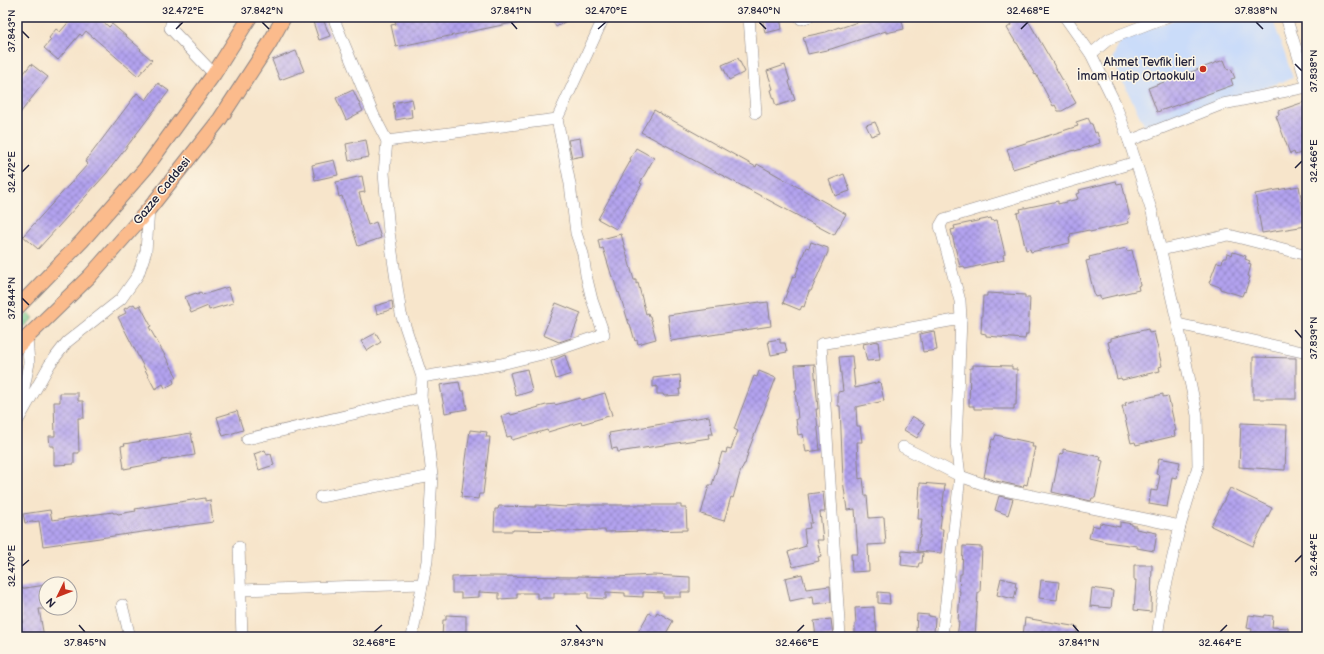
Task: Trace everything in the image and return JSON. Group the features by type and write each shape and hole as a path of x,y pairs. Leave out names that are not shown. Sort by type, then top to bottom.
{"main road":[{"path":"17,308 82,241 145,169 214,74 250,17"},
{"name":"Gazze Caddesi","path":"22,342 90,276 149,209 220,119 269,44 284,17"}],"street":[{"path":"173,17 170,28 214,74"},
{"path":"333,17 374,116 387,141 384,173 389,232 401,314 422,377 422,398 426,414 432,476 427,561 412,637"},
{"path":"422,377 501,364 554,351 604,334 592,300 586,276 583,254 576,233 570,184 557,119 604,17"},
{"path":"749,17 756,113"},
{"path":"1065,17 1091,54 1115,103 1130,141 1152,212 1178,324 1197,416 1198,466 1180,526 1162,603 1157,637"},
{"path":"1091,54 1109,40 1166,17"},
{"path":"1130,141 1223,104 1307,86 1286,17"},
{"path":"387,141 557,119"},
{"path":"942,637 960,476 956,444 960,301 940,226 944,219 1136,162"},
{"path":"17,422 50,364 67,342 121,299 138,275 146,251 149,209"},
{"path":"1161,250 1230,235 1307,255"},
{"path":"840,637 821,344 960,319"},
{"path":"1178,324 1307,353"},
{"path":"17,422 29,363 22,342"},
{"path":"247,439 422,398"},
{"path":"903,448 960,476 994,488 1180,526"},
{"path":"320,496 432,476"},
{"path":"239,547 242,637"},
{"path":"240,590 422,584"},
{"path":"122,605 130,637"}],"shaded area":[{"name":"Ahmet Tevfik İleri İmam Hatip Ortaokulu","path":"1182,17 1272,17 1293,78 1155,127 1145,127 1112,60 1120,39"}],"green space":[{"path":"29,313 34,318 17,333 17,324"}],"building":[{"path":"73,17 98,17 109,27 112,24 152,60 138,76 86,31 82,36 80,34 58,60 44,48 51,40 49,38 56,29 60,32"},
{"path":"394,17 522,17 522,21 396,47 391,25 396,24"},
{"path":"550,17 573,17 556,27"},
{"path":"762,17 780,17 782,29 765,33"},
{"path":"872,17 901,17 904,29 886,33 886,31 831,49 808,54 803,37 826,32 839,27 840,28"},
{"path":"1014,17 1026,17 1076,103 1062,111 1058,111 1055,105 1053,106 1036,74 1035,75 1007,28 1011,25 1009,20"},
{"path":"323,19 330,36 319,40 313,22"},
{"path":"296,51 304,71 280,80 272,60"},
{"path":"738,58 745,72 729,80 722,65"},
{"path":"1224,60 1228,70 1231,69 1235,78 1231,79 1233,85 1157,112 1148,88"},
{"path":"31,64 48,77 17,117 17,82"},
{"path":"785,65 795,100 776,106 771,90 773,89 767,71"},
{"path":"158,83 169,91 106,174 38,249 23,236 88,164 85,162 137,93 146,100"},
{"path":"353,90 363,111 346,120 336,98"},
{"path":"412,99 414,108 411,109 412,117 396,120 393,103"},
{"path":"1307,101 1307,151 1295,155 1294,152 1290,154 1276,116 1279,115 1278,111"},
{"path":"654,110 756,167 757,164 846,214 834,235 641,132"},
{"path":"1088,118 1095,133 1097,132 1100,143 1013,169 1007,149 1078,126 1076,122"},
{"path":"875,122 880,133 871,136 866,125"},
{"path":"580,138 583,156 572,158 568,140"},
{"path":"366,140 369,157 349,161 346,144"},
{"path":"636,148 654,158 640,183 642,184 616,229 598,219 631,160 630,159"},
{"path":"334,160 338,175 315,180 312,165"},
{"path":"844,174 850,191 835,196 829,180"},
{"path":"362,176 365,192 359,193 368,225 376,222 381,238 358,246 342,196 339,197 336,182"},
{"path":"1116,181 1117,184 1122,183 1130,218 1128,219 1129,223 1090,232 1089,230 1070,234 1070,243 1031,252 1030,249 1026,250 1017,213 1021,212 1020,209 1058,201 1058,204 1078,199 1076,194 1080,193 1079,190"},
{"path":"1299,186 1306,226 1262,233 1255,194"},
{"path":"991,218 992,221 997,220 1005,254 1003,255 1004,260 965,269 964,266 960,267 951,230 955,229 954,226"},
{"path":"621,234 634,280 636,280 636,284 638,283 646,314 648,313 650,316 656,339 638,344 637,340 635,341 603,248 600,249 598,240"},
{"path":"811,242 828,248 828,252 811,291 809,291 804,307 802,306 800,310 783,303 793,276 795,277 806,247 809,248"},
{"path":"1126,248 1127,251 1132,250 1140,285 1138,286 1139,290 1100,299 1100,296 1095,297 1086,261 1090,260 1089,257"},
{"path":"1233,252 1246,256 1245,259 1250,261 1248,264 1251,265 1248,276 1250,277 1245,292 1244,291 1242,296 1220,289 1220,287 1209,283 1217,262 1222,263 1223,258 1226,258 1227,253 1232,255"},
{"path":"228,287 233,303 209,310 208,306 191,313 185,297 201,292 202,295"},
{"path":"987,293 1025,295 1025,298 1030,298 1028,334 1026,334 1025,339 986,336 986,334 981,333 983,296 987,296"},
{"path":"392,301 393,309 377,314 375,306"},
{"path":"768,302 771,326 671,341 668,315"},
{"path":"556,303 581,313 571,338 559,342 543,335"},
{"path":"134,304 136,307 140,305 151,326 149,327 177,377 173,379 174,383 165,388 163,384 155,389 118,317 126,313 124,309"},
{"path":"1148,329 1149,333 1154,332 1162,366 1159,367 1160,371 1122,380 1121,378 1117,379 1108,342 1111,341 1111,338"},
{"path":"934,331 937,350 923,352 920,334"},
{"path":"376,333 381,342 367,351 361,341"},
{"path":"780,339 780,343 785,343 787,352 771,355 768,341"},
{"path":"878,341 880,360 867,361 863,344"},
{"path":"565,355 571,374 556,379 551,361"},
{"path":"852,356 855,388 880,382 884,401 856,407 857,426 860,426 862,442 857,442 859,479 863,478 865,496 867,496 869,518 884,517 886,544 868,545 869,571 852,572 851,554 858,554 855,509 847,510 843,480 840,406 838,406 838,392 843,391 839,357"},
{"path":"1253,357 1296,358 1296,399 1253,399"},
{"path":"814,364 820,450 806,452 803,434 798,435 796,419 798,419 795,390 797,390 795,365"},
{"path":"973,365 1012,366 1012,369 1017,369 1016,405 1014,405 1014,409 974,409 974,406 969,406 970,368 973,368"},
{"path":"527,369 532,391 516,396 510,373"},
{"path":"759,371 776,378 749,449 745,464 740,473 733,498 731,497 724,521 701,514 709,485 712,485 722,452 726,453 727,448 731,449 738,431 734,429 754,376 757,377"},
{"path":"680,375 680,395 664,396 663,394 657,394 657,386 653,387 653,378"},
{"path":"459,382 461,391 464,391 467,409 445,413 440,385"},
{"path":"60,393 78,393 78,401 83,401 84,418 78,418 79,453 74,453 74,464 54,465 54,446 50,446 49,436 55,436 54,402 60,402"},
{"path":"605,393 612,415 582,424 581,422 548,432 547,430 512,440 511,436 507,437 501,416 510,413 511,415 546,405 555,405 580,398 581,400"},
{"path":"1163,394 1163,397 1168,396 1176,431 1174,431 1175,436 1136,445 1135,442 1131,443 1122,406 1126,406 1125,403"},
{"path":"237,411 243,430 223,436 217,417"},
{"path":"709,416 713,434 708,434 709,438 618,452 617,448 612,449 609,433"},
{"path":"912,416 925,424 917,438 904,430"},
{"path":"1241,423 1287,425 1285,470 1239,467"},
{"path":"470,430 487,432 486,437 490,437 483,494 479,494 478,499 461,497"},
{"path":"191,433 195,455 162,460 162,462 124,469 121,446 125,445 124,444"},
{"path":"996,435 1033,443 1032,447 1035,447 1027,485 1024,484 1023,487 984,477 992,439 994,440"},
{"path":"1063,449 1101,457 1100,460 1103,461 1095,498 1092,498 1091,501 1052,492 1060,453 1063,454"},
{"path":"265,450 267,455 271,454 274,465 259,470 254,454"},
{"path":"1159,458 1180,462 1177,478 1172,477 1167,507 1149,504 1151,490 1157,491 1160,475 1156,474"},
{"path":"920,483 945,485 940,529 943,529 941,553 917,551 922,519 918,519"},
{"path":"1230,488 1272,508 1253,546 1211,526"},
{"path":"823,492 825,512 820,512 823,540 817,540 821,556 818,557 819,561 793,567 788,552 806,546 804,529 810,528 809,523 812,523 808,494"},
{"path":"999,496 1013,499 1008,515 995,510"},
{"path":"205,498 205,501 210,500 213,522 43,546 39,521 25,523 23,514 50,510 52,520 113,512 118,514 136,511 135,509"},
{"path":"536,505 566,507 578,505 681,505 681,508 686,508 687,530 605,532 605,530 494,531 495,509 498,509 499,506 536,507"},
{"path":"1120,522 1132,524 1132,526 1136,526 1136,529 1157,533 1154,551 1137,548 1137,546 1089,538 1092,525 1099,527 1100,523 1120,527"},
{"path":"963,546 982,547 980,592 978,592 975,637 957,637"},
{"path":"902,551 923,553 922,563 919,563 918,567 901,565"},
{"path":"1134,565 1152,565 1151,612 1134,610 1136,580 1134,580"},
{"path":"802,574 806,589 830,586 831,602 814,604 813,596 790,601 785,578"},
{"path":"654,575 690,577 690,592 681,592 681,597 663,597 663,593 643,592 643,597 625,596 625,593 606,592 606,599 588,598 588,593 554,593 554,598 537,598 537,593 517,593 517,598 499,599 499,593 479,592 479,597 461,598 461,593 452,593 452,577 616,577"},
{"path":"1001,578 1016,582 1015,587 1017,587 1014,599 997,595"},
{"path":"1041,580 1059,582 1057,600 1039,598"},
{"path":"38,586 38,616 40,616 44,637 22,637 19,623 23,622 18,589"},
{"path":"1092,588 1113,591 1111,608 1090,606"},
{"path":"878,592 889,593 890,604 878,603"},
{"path":"874,607 877,637 855,637 855,608"},
{"path":"657,612 673,621 664,637 635,637 649,613 655,616"},
{"path":"917,614 935,617 934,633 916,632"},
{"path":"446,615 466,616 466,637 442,637 443,620 446,620"},
{"path":"1249,615 1264,617 1265,615 1273,616 1272,627 1288,628 1288,637 1251,636 1252,629 1247,628"},
{"path":"1025,618 1078,627 1076,637 1023,636"},
{"path":"831,619 833,636 816,637 814,621"}],"place":[{"name":"Ahmet Tevfik İleri İmam Hatip Ortaokulu","path":"1203,69"}]}
